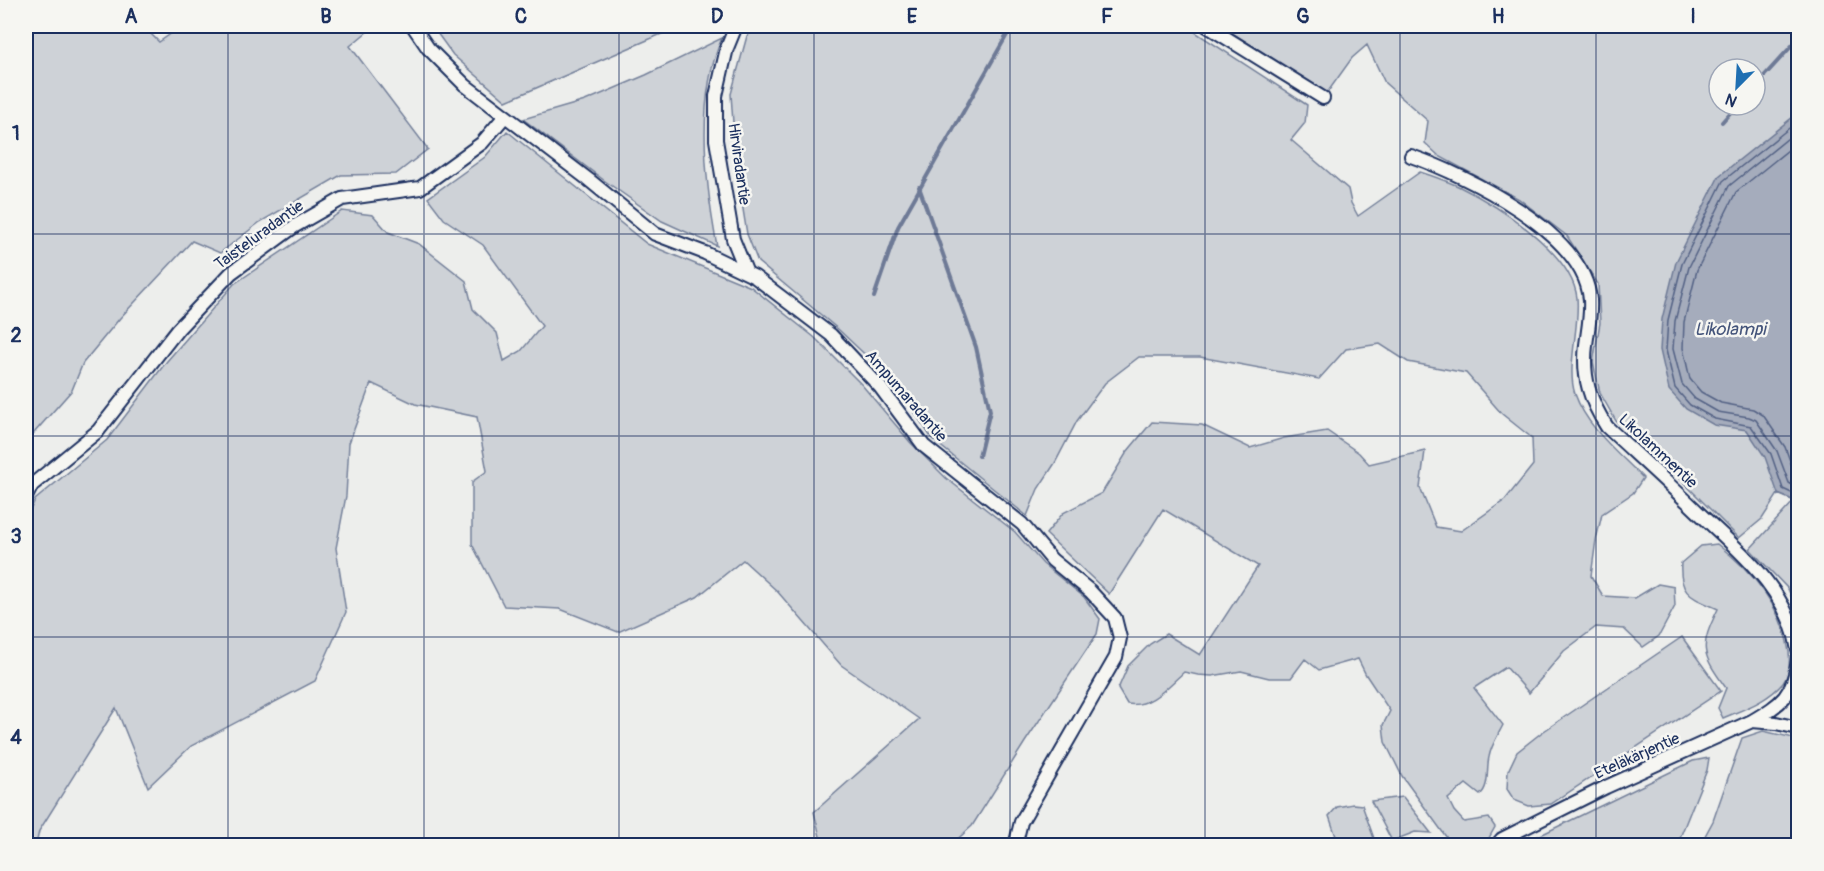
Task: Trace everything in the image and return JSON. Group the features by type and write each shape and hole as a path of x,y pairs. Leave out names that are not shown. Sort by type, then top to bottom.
{"street":[{"name":"Ampumaradantie","path":"413,26 428,48 465,85 655,234 746,271 831,336 879,387 924,446 1022,524 1052,560 1090,591 1115,618 1120,638 1116,657 1021,822 1015,846"},
{"name":"Hirviradantie","path":"736,26 727,48 716,96 716,140 733,239 746,271"},
{"path":"1207,26 1323,98"},
{"name":"Taisteluradantie","path":"26,498 32,485 98,431 178,329 231,273 295,226 342,199 420,188 482,143 505,116"},
{"name":"Likolammentie","path":"1411,156 1429,161 1485,189 1536,223 1562,245 1585,279 1590,296 1591,320 1584,367 1594,406 1607,427 1758,568 1782,601 1795,630 1798,650"},
{"path":"1752,721 1773,709 1787,695 1796,679 1798,660"},
{"path":"1752,721 1798,728"},
{"name":"Eteläkärjentie","path":"1496,846 1502,839 1606,787 1752,721"}],"shaded area":[{"path":"26,26 143,26 159,42 182,26 374,26 350,46 428,149 396,174 341,175 260,222 220,253 192,241 120,318 83,363 72,390 26,442"},
{"path":"432,26 680,26 506,101 453,55"},
{"path":"760,26 1186,26 1307,105 1305,123 1291,140 1348,189 1351,203 1358,216 1420,172 1474,194 1511,218 1547,247 1562,264 1572,281 1577,298 1577,321 1572,359 1575,394 1595,429 1643,478 1633,493 1602,514 1591,576 1603,596 1635,598 1658,584 1674,587 1675,606 1659,636 1643,647 1624,629 1596,627 1564,651 1529,693 1506,667 1474,688 1503,725 1490,753 1483,791 1480,795 1466,784 1448,799 1454,811 1464,822 1489,818 1495,827 1485,845 1452,845 1402,776 1385,742 1383,725 1390,711 1358,659 1319,670 1305,659 1291,678 1269,678 1241,671 1212,676 1184,672 1151,700 1144,703 1127,704 1118,689 1128,666 1150,644 1166,634 1200,655 1258,566 1163,509 1109,594 1046,534 1063,513 1102,493 1127,452 1152,422 1202,425 1250,448 1284,438 1327,431 1359,453 1369,464 1425,451 1420,488 1436,527 1461,531 1505,500 1533,465 1532,438 1502,414 1466,373 1408,362 1380,344 1346,349 1319,379 1200,357 1139,357 1105,383 1077,421 1055,463 1038,489 1027,516 932,439 897,385 839,330 758,262 747,234 736,166 731,94 747,36"},
{"path":"1221,26 1798,26 1798,613 1788,589 1750,549 1794,501 1778,494 1762,519 1739,538 1672,471 1616,421 1600,393 1593,362 1600,323 1598,284 1567,236 1519,199 1439,156 1425,143 1428,121 1385,83 1367,45 1352,58 1327,93"},
{"path":"722,38 714,61 709,87 705,140 709,195 717,246 662,221 523,119 585,101 646,75"},
{"path":"507,131 647,244 751,287 814,337 862,385 910,442 946,478 1015,532 1043,564 1084,597 1100,619 1097,634 972,826 951,845 822,845 814,812 919,719 841,665 777,591 743,560 697,597 618,632 560,609 504,606 472,544 472,482 487,471 477,417 415,404 371,383 349,443 346,496 336,548 346,612 315,681 191,746 148,787 116,708 39,831 36,845 26,845 26,519 35,500 107,440 167,361 234,284 342,211 373,215 388,232 419,244 466,281 473,309 497,333 504,361 521,351 542,326 483,245 444,219 428,198 485,157"},
{"path":"1717,544 1754,578 1764,591 1780,620 1789,652 1787,676 1777,689 1755,704 1723,718 1718,708 1726,688 1707,658 1706,650 1708,633 1718,609 1689,594 1682,582 1681,574 1681,563 1701,546"},
{"path":"1682,637 1721,691 1551,804 1529,806 1514,800 1507,789 1508,771 1517,752 1541,733"},
{"path":"1763,731 1798,739 1798,845 1700,845 1713,821 1742,738"},
{"path":"1709,758 1707,770 1677,845 1520,845 1693,761"},
{"path":"1403,797 1431,833 1415,832 1392,841 1371,801"},
{"path":"1362,805 1376,844 1339,845 1329,816 1337,807"}],"water":[{"name":"Likolampi","path":"1798,113 1798,502 1778,494 1765,457 1747,430 1714,425 1686,409 1669,390 1660,350 1662,319 1676,262 1719,176"}],"waterway":[{"path":"874,297 898,227 1012,26"},
{"path":"1767,73 1798,39"},
{"path":"1722,122 1726,117"},
{"path":"919,187 976,347 990,411 979,456"}]}
